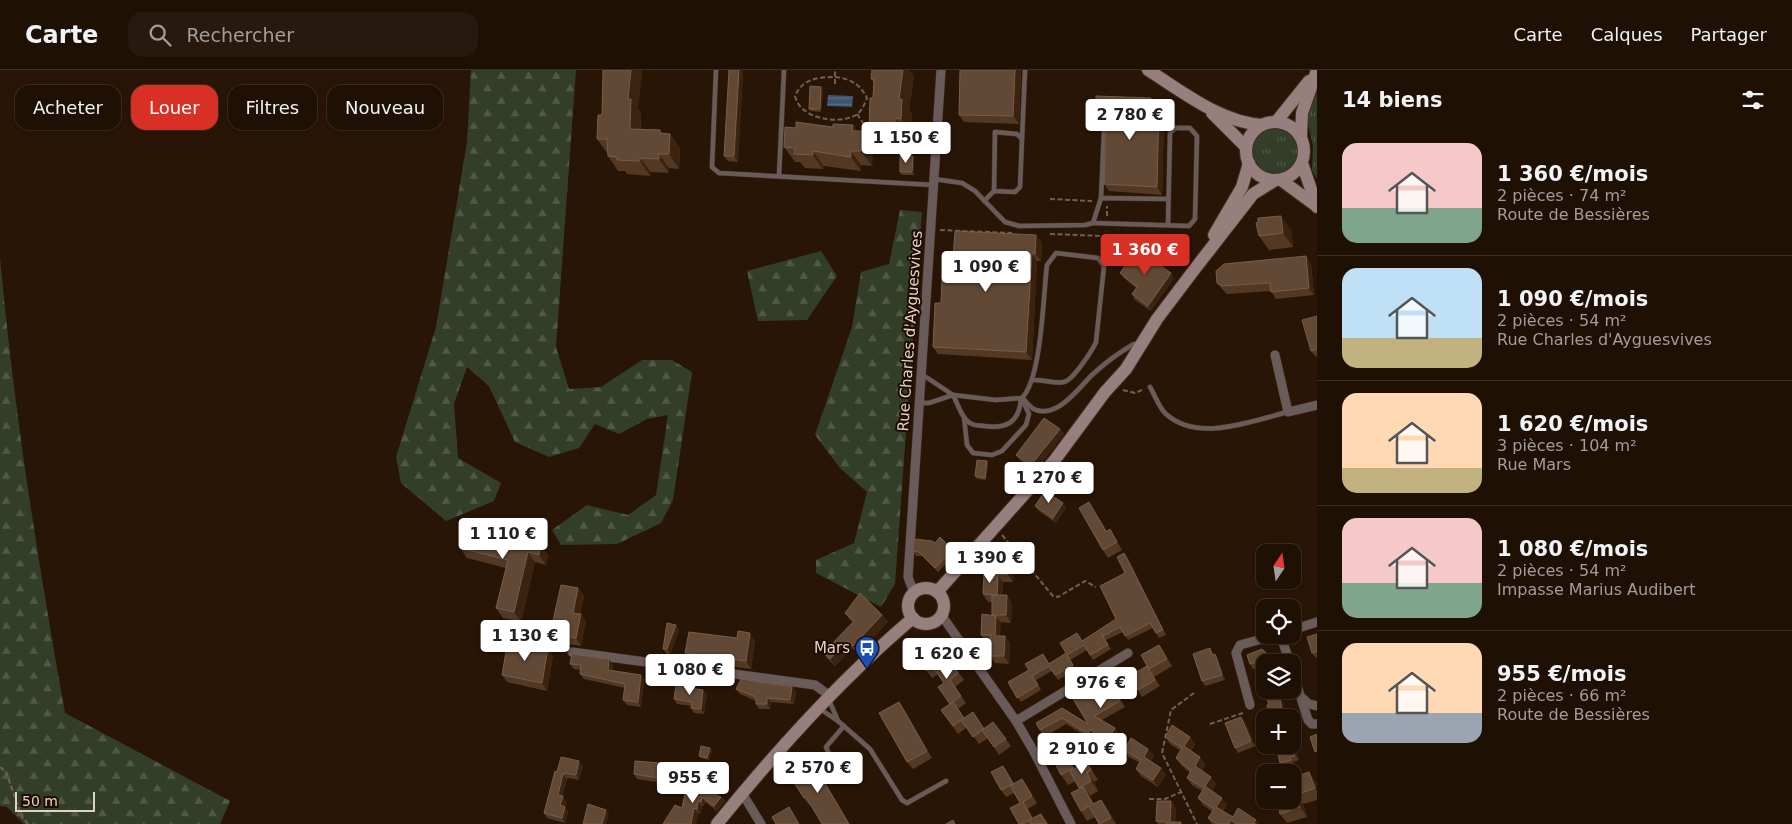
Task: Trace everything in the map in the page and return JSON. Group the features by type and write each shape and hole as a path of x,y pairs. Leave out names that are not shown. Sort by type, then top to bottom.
{"main road":[{"path":"1148,70 1204,105 1238,121 1262,124 1276,122 1293,128 1301,137"},
{"path":"1276,122 1317,70"},
{"path":"1109,388 1134,344 1157,320 1253,194 1278,180 1291,176 1302,164 1305,150 1301,137 1302,113 1317,70"},
{"path":"1204,105 1246,147"},
{"path":"1194,270 1242,187 1248,163 1246,147 1252,134 1262,124"},
{"path":"1248,163 1259,176 1278,180 1317,207"},
{"path":"1302,164 1317,207"},
{"path":"937,592 1054,461 1148,337 1157,320"},
{"path":"928,588 937,592 944,602 942,616 932,623 923,624 912,618 908,608 914,593 928,588"},
{"path":"718,824 742,793 826,701 912,618"}],"street":[{"name":"Rue Charles d'Ayguesvives","path":"914,593 908,577 941,70"},
{"path":"1275,355 1288,412 1317,405"},
{"path":"942,616 1016,721 1071,824"},
{"path":"1301,627 1317,622"},
{"path":"1250,705 1236,652 1240,645 1256,641"},
{"path":"572,652 815,685 826,701"},
{"path":"1016,721 1128,654"},
{"path":"1302,698 1309,704 1317,706"},
{"path":"1302,698 1308,720 1312,724 1317,724"},
{"path":"742,793 761,824"}],"lane":[{"path":"716,70 712,167 719,173 901,182 962,183 975,191 1005,222 1019,226 1085,225 1093,223 1189,226 1195,220 1197,136 1190,128 1175,128 1170,133 1168,225"},
{"path":"779,176 784,70"},
{"path":"994,191 1015,192 1020,187 1025,70"},
{"path":"984,201 994,191 995,132 1017,134 1022,139"},
{"path":"1093,223 1101,198 1104,132"},
{"path":"1101,198 1168,199"},
{"path":"964,417 972,424 997,427 1008,424 1020,412 1022,398 1028,391 1032,380 1047,265 1056,253 1098,258 1104,266 1094,348 1070,378 1064,382 1032,380"},
{"path":"919,403 929,403 953,395 996,400 1022,398 1036,410 1046,411 1056,408 1067,400 1093,374 1120,352 1134,344"},
{"path":"921,377 926,377 953,395 964,417 968,445 972,453 992,455 1002,451 1026,425 1029,414 1022,398"},
{"path":"1150,387 1165,413 1189,427 1216,428 1288,412"},
{"path":"826,701 832,704 838,721"},
{"path":"826,701 838,721 870,749 902,800 907,803 946,781"},
{"path":"844,726 826,747 828,752 853,776"}],"path":[{"path":"835,84 836,70"},
{"path":"835,77 850,80 863,90 867,98 863,109 857,114 840,119 823,118 808,113 796,103 795,96 802,85 818,78 835,77"},
{"path":"857,114 870,133 876,133 875,144 887,149"},
{"path":"1109,388 1134,393 1150,387"},
{"path":"995,527 1053,596 1058,597 1085,581 1096,587"},
{"path":"1194,693 1171,710 1162,753 1197,824"},
{"path":"1210,724 1248,711 1250,705"},
{"path":"0,767 6,772 22,817 28,824"},
{"path":"1150,800 1165,799 1181,792"}],"green space":[{"path":"471,70 576,70 556,347 569,389 601,387 642,360 672,360 692,372 673,500 661,523 617,544 561,545 552,530 587,505 628,515 656,495 668,415 647,419 619,434 595,424 579,448 549,457 515,442 489,386 467,367 454,404 458,458 501,483 494,501 446,521 401,483 396,457 436,327 467,142"},
{"path":"1317,89 1317,179 1312,170 1313,146 1306,114"},
{"path":"1271,128 1279,128 1288,132 1294,138 1298,151 1294,164 1288,170 1279,174 1271,174 1262,170 1256,164 1252,155 1252,147 1256,138 1262,132"},
{"path":"900,210 922,212 895,584 881,607 816,573 816,560 854,543 867,492 840,468 815,435 852,327 861,272 889,264"},
{"path":"821,251 837,276 807,320 758,321 747,271"},
{"path":"0,258 12,372 28,486 45,600 65,713 230,801 220,824 24,824 7,807 0,806"}],"water":[{"path":"828,95 853,96 852,107 827,106"}],"building":[{"path":"603,70 631,70 628,99 631,99 630,129 660,130 660,133 670,134 669,154 659,154 659,159 640,158 640,161 617,160 617,157 608,156 607,139 597,139 598,115 602,115"},
{"path":"729,70 739,70 734,156 724,156"},
{"path":"872,70 903,70 899,99 902,99 901,119 895,118 895,128 869,127 870,98 873,98 874,79 871,79"},
{"path":"960,70 1015,70 1013,116 959,115"},
{"path":"810,86 821,87 820,109 809,109"},
{"path":"1096,96 1151,98 1151,109 1159,109 1157,187 1104,184 1106,117 1096,117"},
{"path":"796,122 833,127 833,124 853,125 852,131 862,131 861,151 851,151 851,157 813,151 813,155 794,154 795,148 784,147 785,127 796,128"},
{"path":"900,156 913,156 912,172 900,172"},
{"path":"1281,216 1283,233 1259,236 1256,223 1258,218"},
{"path":"955,231 1036,235 1035,254 1032,253 1026,352 933,347 935,303 941,303 943,257 953,258"},
{"path":"1137,249 1171,273 1148,306 1132,294 1137,287 1120,273"},
{"path":"1306,256 1309,288 1271,292 1270,283 1222,286 1217,283 1216,271 1224,264"},
{"path":"1317,316 1317,349 1311,351 1302,320"},
{"path":"1044,418 1060,429 1031,465 1016,455"},
{"path":"977,460 987,461 985,478 975,476"},
{"path":"1045,491 1063,503 1053,518 1035,506"},
{"path":"1089,502 1106,532 1110,529 1117,542 1103,550 1079,508"},
{"path":"465,527 541,545 539,555 528,552 514,612 496,608 508,560 460,548"},
{"path":"940,537 953,550 935,568 919,552 913,551 914,539 935,543"},
{"path":"1124,553 1163,630 1156,633 1150,623 1125,636 1120,627 1103,636 1101,633 1108,645 1090,655 1084,645 1067,655 1073,665 1055,675 1049,666 1032,676 1038,685 1017,698 1008,682 1029,670 1025,664 1043,654 1049,664 1066,653 1060,643 1077,633 1082,641 1116,619 1100,586 1125,573 1117,557"},
{"path":"994,554 1008,554 1008,575 993,574"},
{"path":"984,574 998,575 997,595 983,594"},
{"path":"561,585 578,588 573,613 581,614 576,638 550,634"},
{"path":"860,593 882,615 853,646 847,641 830,659 821,650 825,641 830,646 854,621 845,613"},
{"path":"992,595 1007,595 1006,615 992,615"},
{"path":"982,614 996,616 995,636 1005,636 1004,656 990,656 991,635 981,635"},
{"path":"667,623 676,625 667,649 663,649"},
{"path":"738,631 750,633 746,661 685,653 689,632 737,638"},
{"path":"1317,634 1317,651 1312,653 1307,637"},
{"path":"508,640 548,648 542,683 502,675"},
{"path":"1159,645 1167,659 1149,669 1141,655"},
{"path":"926,646 937,662 926,671 914,654"},
{"path":"1210,648 1212,655 1215,654 1222,675 1202,681 1193,654"},
{"path":"1262,649 1267,654 1256,654 1256,662 1250,664 1247,655"},
{"path":"572,654 609,659 608,670 641,675 638,702 623,700 625,684 580,674 581,665 570,664"},
{"path":"947,657 958,673 950,680 961,696 950,704 938,687 944,683 933,667"},
{"path":"1147,666 1155,680 1138,690 1132,681 1115,691 1120,701 1094,716 1115,728 1108,740 1111,737 1126,747 1120,759 1102,748 1106,743 1095,736 1091,729 1088,734 1062,718 1040,730 1036,723 1062,708 1088,724 1073,699 1090,689 1096,699 1113,688 1108,678 1125,669 1130,676"},
{"path":"741,679 792,687 790,700 767,698 767,704 756,704 756,697 736,689"},
{"path":"676,686 703,690 701,709 691,708 692,702 674,699"},
{"path":"1267,699 1280,699 1282,709 1268,709 1267,705 1269,705"},
{"path":"899,702 927,751 907,762 879,713"},
{"path":"953,702 964,718 953,726 941,710"},
{"path":"973,712 984,729 973,737 961,720"},
{"path":"1241,717 1251,741 1235,748 1225,723"},
{"path":"993,722 1006,739 994,747 982,730"},
{"path":"1172,725 1190,737 1184,746 1200,757 1195,766 1211,777 1205,786 1222,798 1216,807 1233,817 1238,808 1256,820 1253,823 1256,824 1237,824 1231,820 1229,824 1217,824 1208,818 1214,809 1198,798 1204,788 1187,778 1191,771 1176,758 1182,748 1165,737"},
{"path":"1317,734 1317,751 1315,752 1310,737"},
{"path":"1131,738 1148,749 1144,757 1161,768 1153,780 1136,769 1141,760 1124,750"},
{"path":"701,746 710,748 707,758 699,756"},
{"path":"1064,751 1073,768 1061,775 1052,757"},
{"path":"1278,754 1294,754 1295,756 1290,757 1291,760 1280,763"},
{"path":"561,757 579,761 576,775 563,774 558,795 563,796 560,805 565,807 562,818 544,813 555,771 557,772"},
{"path":"810,758 849,824 822,824 806,797 804,798 795,784 798,782 790,769"},
{"path":"635,761 660,763 658,778 634,774"},
{"path":"1087,762 1091,770 1087,772 1091,781 1079,788 1070,771"},
{"path":"1003,766 1013,784 1022,779 1032,796 1023,802 1032,819 1023,824 1019,824 1010,808 1020,803 1010,785 1001,790 991,772"},
{"path":"1309,772 1315,788 1301,793 1301,775"},
{"path":"700,780 717,784 715,795 721,797 714,806 702,797 701,802 698,801 697,809 694,808 691,824 663,824 675,805 682,808 686,789 698,792"},
{"path":"1083,787 1093,804 1101,800 1111,818 1099,824 1089,806 1081,811 1071,793"},
{"path":"1157,801 1171,801 1170,822 1181,822 1181,824 1167,824 1167,822 1156,821"},
{"path":"588,804 606,810 602,824 583,824"},
{"path":"789,807 799,824 776,824 772,817"},
{"path":"1279,809 1294,809 1280,814"},
{"path":"1041,814 1047,824 1031,824 1029,820"},
{"path":"953,820 955,824 946,824"}],"place":[{"name":"Mars","path":"867,669"}]}
